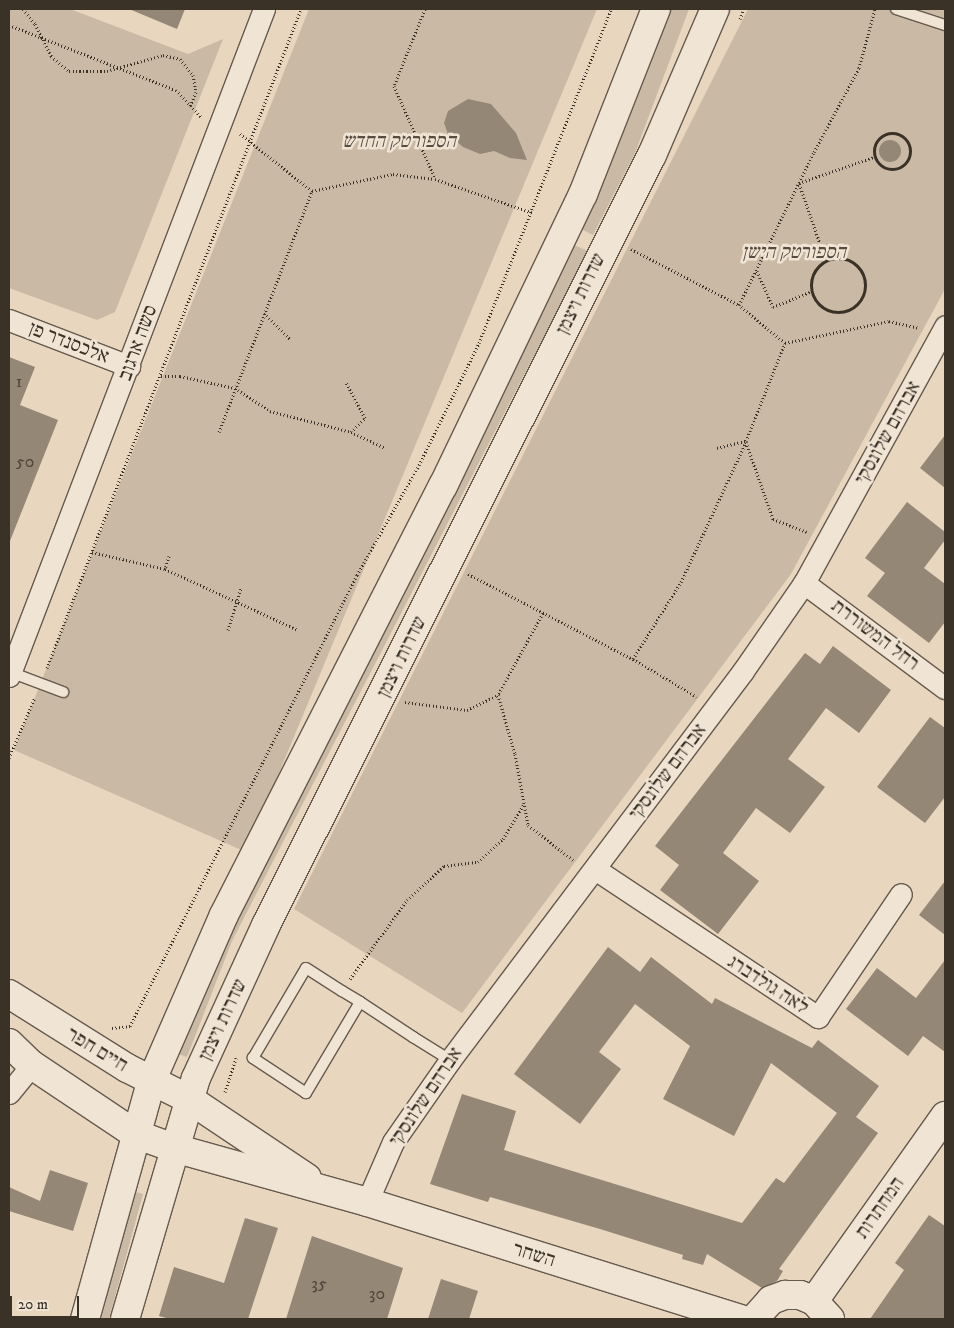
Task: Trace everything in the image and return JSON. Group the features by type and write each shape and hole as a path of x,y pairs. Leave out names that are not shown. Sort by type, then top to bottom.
{"main road":[{"name":"שדרות ויצמן","path":"85,1319 151,1082 224,915 443,486 582,194 656,9"},
{"name":"שדרות ויצמן","path":"125,1319 189,1099 266,925 652,155 715,9"},
{"name":"חיים חפר","path":"9,994 56,1026 151,1082 189,1099"},
{"path":"9,1043 32,1065 135,1134"},
{"name":"השחר","path":"189,1099 327,1191"},
{"name":"המחתרות","path":"822,1310 945,1116"},
{"name":"השחר","path":"135,1134 174,1148 367,1202 740,1319"},
{"path":"754,1319 771,1300 785,1295 800,1296 822,1310"}],"street":[{"name":"סשה ארגוב","path":"10,674 264,9"},
{"name":"אלכסנדר פן","path":"9,320 129,366"},
{"name":"אברהם שלונסקי","path":"367,1202 393,1142 450,1060 588,867 715,709 804,583 942,333"},
{"name":"רחל המשוררת","path":"804,583 945,688"},
{"name":"לאה גולדברג","path":"588,867 818,1017 901,894"},
{"path":"9,1093 32,1065"}],"lane":[{"path":"896,9 945,24"},
{"path":"10,674 63,692"},
{"path":"360,1002 306,1093 253,1058 306,968 360,1002 450,1060"}],"path":[{"path":"23,9 51,56 69,71 88,73 119,68 163,55 180,59 193,75 196,92 190,106"},
{"path":"9,758 161,376 301,9"},
{"path":"425,9 394,86 435,179"},
{"path":"130,1026 357,575 420,465 479,343 533,213 611,9"},
{"path":"739,305 799,183 859,68 875,9"},
{"path":"9,25 176,90 196,115"},
{"path":"234,131 244,135 249,144 312,191 392,174 435,179 533,213"},
{"path":"896,133 909,145 909,156 898,168 881,166 874,157 874,144 883,135 896,133"},
{"path":"799,183 874,157"},
{"path":"799,183 826,261"},
{"path":"219,432 312,191"},
{"path":"629,248 739,305 785,343"},
{"path":"834,259 852,262 863,275 864,293 854,308 837,312 820,306 812,291 814,274 826,261 834,259"},
{"path":"756,271 773,307 812,291"},
{"path":"264,313 291,340"},
{"path":"785,343 889,321 942,333"},
{"path":"633,659 681,582 746,441 785,343"},
{"path":"161,376 180,376 235,388 270,411 351,432 386,448"},
{"path":"346,382 365,418 351,432"},
{"path":"746,441 773,519 830,538"},
{"path":"717,448 746,441"},
{"path":"92,552 165,569 298,630"},
{"path":"165,569 169,556"},
{"path":"464,571 633,659 715,709"},
{"path":"228,630 241,588"},
{"path":"399,701 467,710 498,695 543,613"},
{"path":"498,695 516,754 528,825 588,867"},
{"path":"342,991 407,900 444,866 478,862 503,839 524,804"}],"green space":[{"path":"9,9 70,9 188,54 223,39 115,312 97,320 9,288"},
{"name":"הספורטק החדש","path":"309,9 597,9 246,852 14,750"},
{"path":"665,9 689,9 635,153 593,235 581,229 592,192"},
{"name":"הספורטק הישן","path":"748,9 945,9 945,289 791,574 462,1013 294,909"},
{"path":"569,243 588,251 232,941 187,1057 178,1054 220,947"},
{"path":"136,1192 143,1194 109,1319 101,1319"}],"building":[{"path":"129,9 185,9 177,29"},
{"path":"468,99 491,104 516,133 527,160 510,158 494,151 480,154 463,147 448,134 444,123 448,111"},
{"path":"890,140 898,143 901,151 898,159 890,162 882,159 879,151 882,143"},
{"path":"9,357 35,367 20,405 58,420 10,541"},
{"path":"945,435 945,488 920,468"},
{"path":"907,502 945,532 945,540 924,568 945,584 945,622 929,643 867,596 885,573 865,558"},
{"path":"833,646 891,690 859,733 826,708 788,759 825,787 790,833 756,808 723,853 759,881 718,934 660,890 679,865 655,846 805,653 820,664"},
{"path":"930,717 945,728 945,797 925,823 877,787"},
{"path":"945,881 945,935 919,915"},
{"path":"608,947 640,972 651,957 712,1004 715,998 812,1048 818,1040 879,1086 856,1117 878,1133 779,1269 783,1271 777,1281 762,1288 707,1254 703,1265 682,1259 683,1255 600,1229 490,1197 488,1202 430,1184 462,1094 516,1111 504,1150 742,1223 776,1178 784,1183 837,1113 771,1063 734,1136 663,1099 690,1046 635,1004 599,1052 621,1069 580,1124 514,1074"},
{"path":"945,960 945,1052 923,1036 908,1056 846,1009 877,968 916,998"},
{"path":"50,1170 88,1183 73,1231 9,1211 9,1187 40,1201"},
{"path":"929,1215 945,1226 945,1319 870,1319 904,1270 895,1263"},
{"path":"245,1218 278,1228 248,1319 170,1319 159,1316 174,1267 224,1283"},
{"path":"312,1236 403,1268 387,1319 286,1319"},
{"path":"441,1279 478,1291 469,1319 428,1319"}]}
